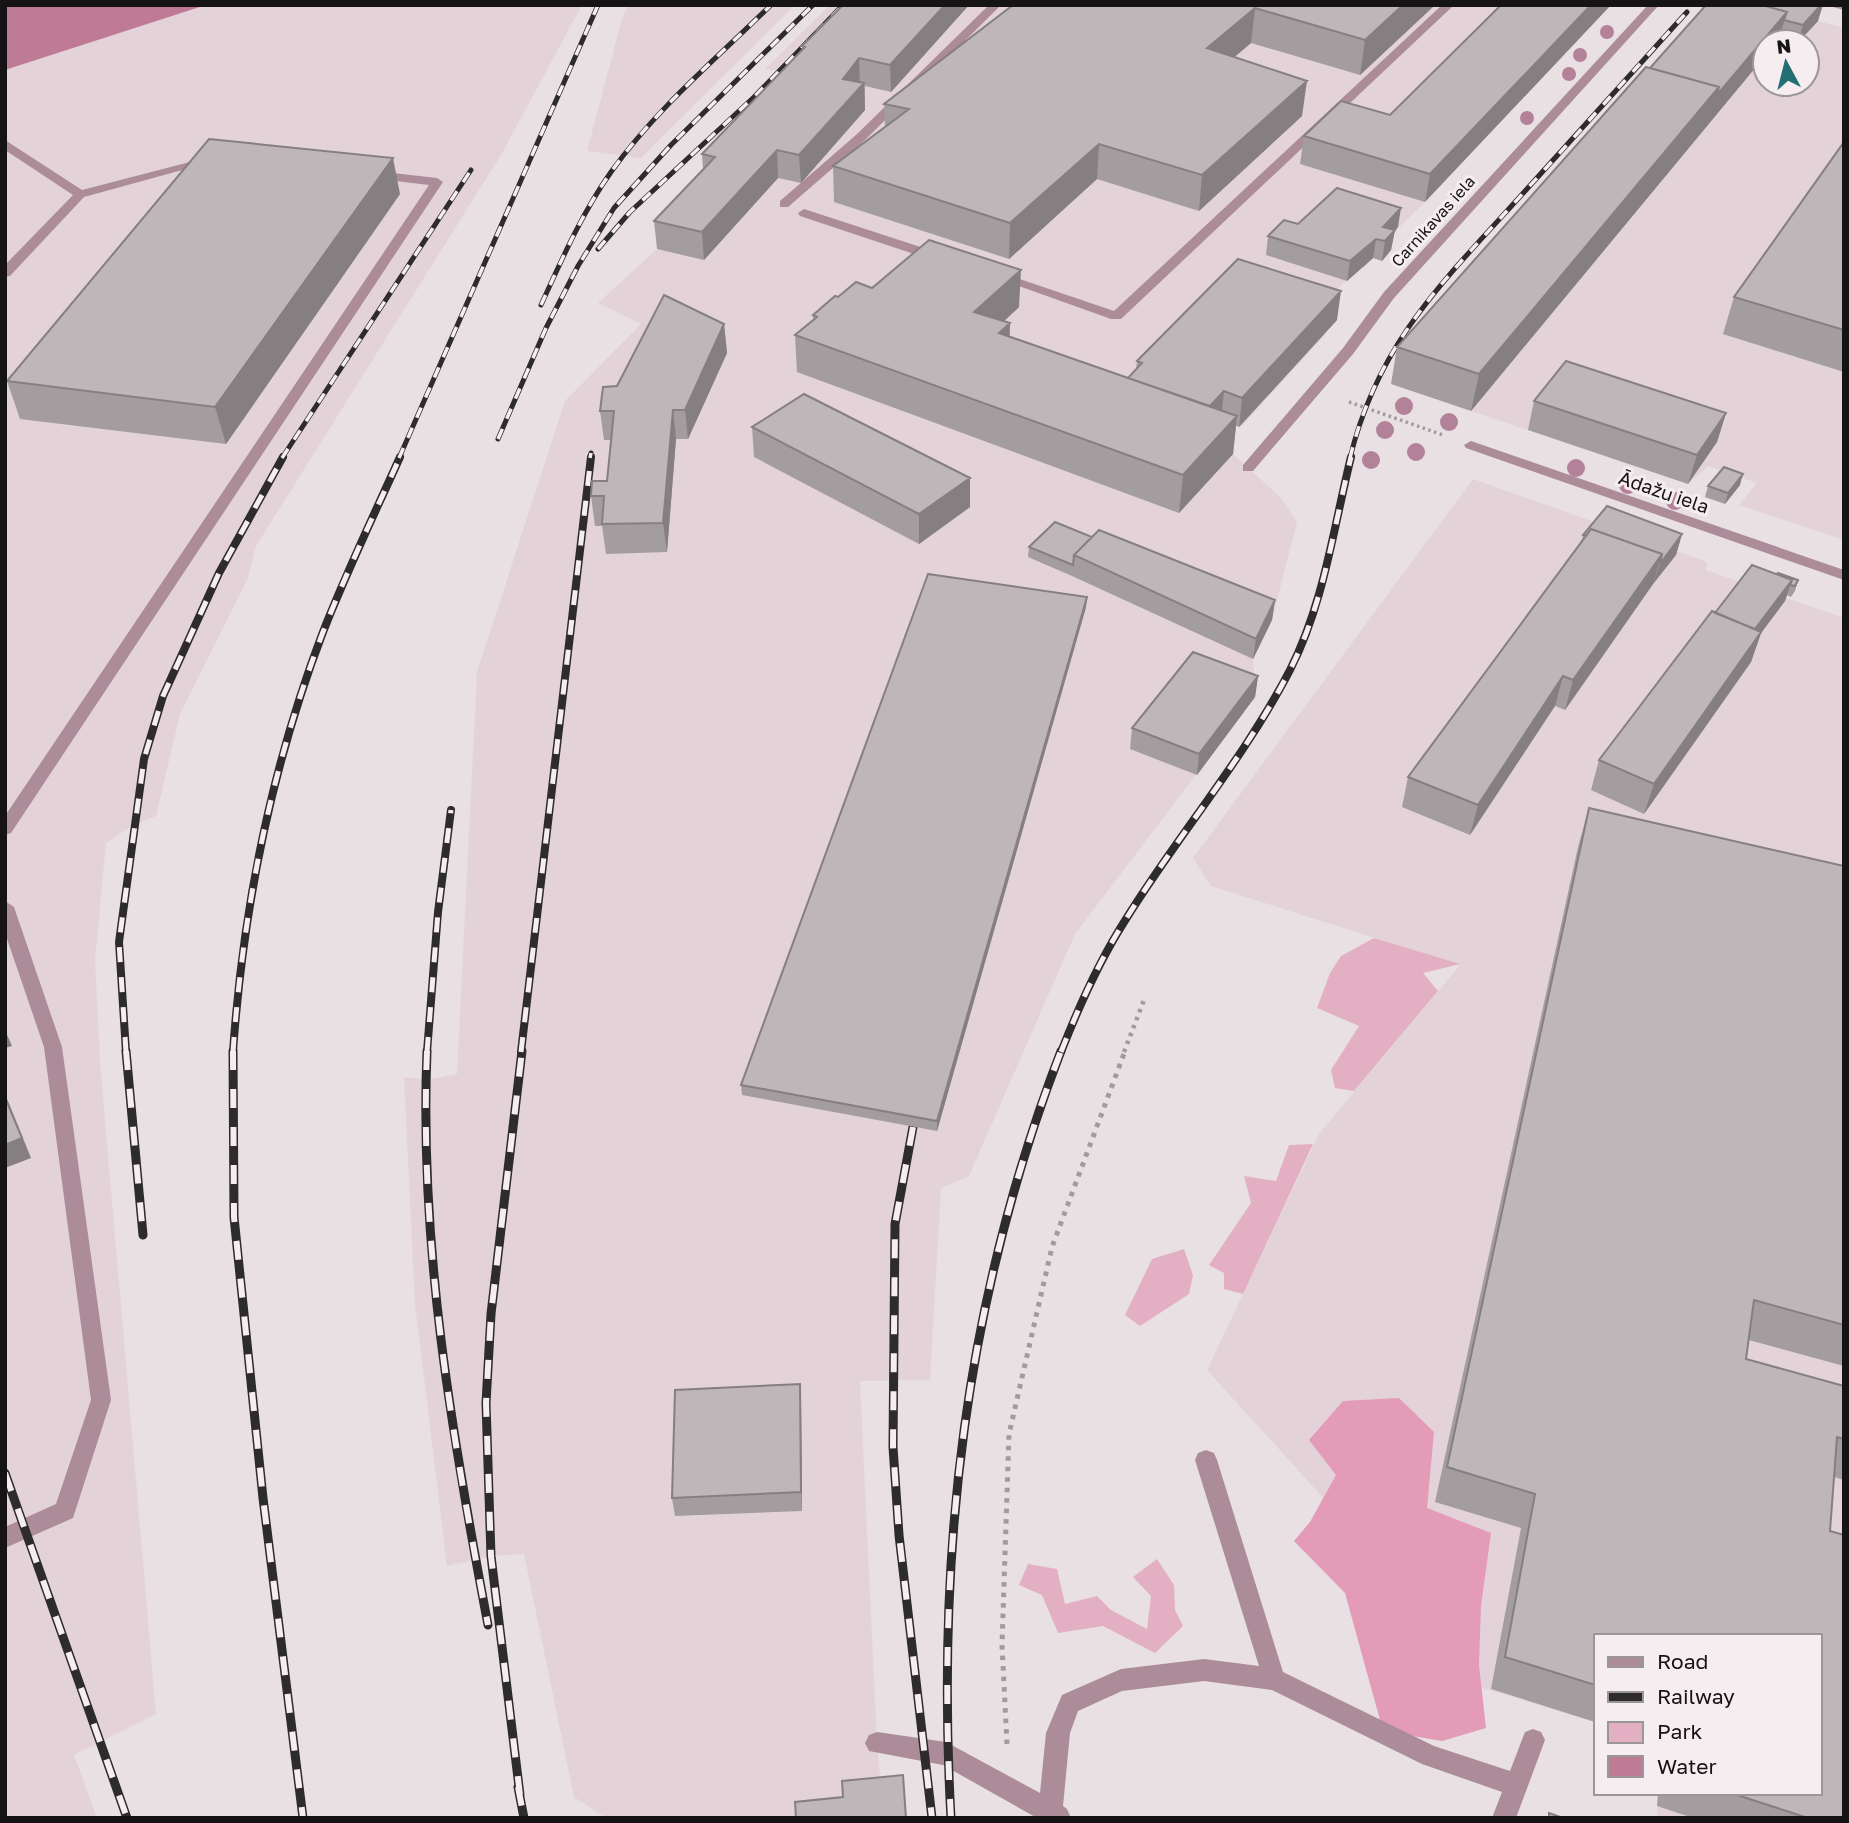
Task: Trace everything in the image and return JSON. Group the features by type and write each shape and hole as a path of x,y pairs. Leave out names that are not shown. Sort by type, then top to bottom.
{"street":[{"path":"784,204 860,138 996,5"},
{"path":"986,273 1116,316 1449,5"},
{"name":"Carnikavas iela","path":"1248,468 1348,351 1389,295 1654,5"},
{"path":"1837,5 1844,7"},
{"path":"5,144 80,194"},
{"path":"5,272 80,194 219,158"},
{"path":"5,829 437,182 355,173"},
{"path":"804,212 947,260"},
{"name":"Ādažu iela","path":"1471,445 1844,575"},
{"path":"5,907 53,1047 101,1400 65,1511 5,1538"},
{"path":"1206,1460 1274,1679"},
{"path":"877,1743 946,1754 1055,1815 1058,1733 1070,1703 1121,1680 1204,1670 1274,1679 1430,1756 1516,1786"},
{"path":"1504,1818 1534,1740"}],"path":[{"path":"1315,390 1471,445"},
{"path":"1009,1788 1002,1645 1009,1434 1052,1247 1144,1000"}],"shaded area":[{"path":"206,5 582,5 501,155 256,546 248,578 180,714 156,816 133,825 106,843 95,960 100,1061 156,1714 74,1755 97,1818 5,1818 5,70"},
{"path":"628,5 795,5 641,158 587,151"},
{"path":"830,5 1611,5 1380,246 1391,250 1382,261 1373,258 1314,311 1324,336 1241,427 1221,420 1201,443 1233,454 1281,498 1297,522 1272,620 1253,659 1255,697 1075,934 969,1176 941,1188 930,1380 860,1381 877,1743 884,1818 606,1818 574,1797 524,1554 491,1556 447,1566 415,1304 404,1077 426,1080 457,1074 477,672 565,401 641,324 598,303 657,249 803,74 765,69"},
{"path":"1818,21 1844,28 1844,540 1739,505 1757,483 1708,466 1688,484 1471,411 1751,73 1751,98 1821,98 1821,28 1812,28"},
{"path":"1473,479 1707,562 1706,570 1844,618 1844,1818 1657,1818 1658,1795 1821,1795 1821,1634 1594,1634 1594,1722 1387,1659 1337,1513 1207,1370 1319,1134 1460,965 1211,886 1193,858"},
{"path":"1399,1398 1434,1432 1427,1508 1491,1533 1481,1606 1479,1665 1486,1728 1442,1741 1383,1731 1345,1593 1294,1541 1310,1522 1336,1475 1309,1440 1343,1401"}],"green space":[{"path":"1374,938 1460,964 1423,973 1438,991 1354,1091 1335,1088 1331,1070 1359,1026 1317,1008 1330,973 1341,956"},
{"path":"1313,1144 1243,1294 1224,1289 1224,1273 1209,1265 1251,1203 1244,1176 1276,1181 1289,1145"},
{"path":"1184,1249 1193,1275 1189,1294 1140,1326 1125,1315 1152,1259"},
{"path":"1157,1559 1174,1585 1175,1610 1183,1626 1155,1653 1103,1626 1058,1633 1042,1595 1019,1585 1028,1564 1057,1569 1065,1604 1097,1596 1111,1610 1147,1629 1151,1596 1133,1577"}],"water":[{"path":"5,5 206,5 5,70"}],"building":[{"path":"843,5 945,5 890,65 859,58 843,79 864,83 799,155 777,150 702,232 654,221 715,157 702,154"},
{"path":"1013,5 1403,5 1365,40 1255,8 1207,48 1307,81 1202,175 1099,144 1010,223 833,166 909,109 884,104"},
{"path":"1501,5 1591,5 1430,174 1304,136 1341,101 1390,115"},
{"path":"1706,5 1762,5 1787,12 1774,28 1751,28 1751,55 1717,95 1719,87 1650,68"},
{"path":"1762,5 1821,5 1803,25 1784,20 1787,12"},
{"path":"1646,67 1719,87 1479,374 1397,347"},
{"path":"209,139 393,158 215,407 7,381"},
{"path":"1844,142 1844,330 1734,297"},
{"path":"1337,188 1401,208 1383,227 1395,230 1385,241 1376,239 1350,261 1268,236 1284,220 1298,224"},
{"path":"929,240 1021,270 974,312 1010,323 999,333 1237,416 1183,475 795,335 817,317 813,315 835,296 838,297 856,282 872,288"},
{"path":"1238,259 1341,291 1242,398 1224,391 1210,406 1128,378 1142,363 1137,361"},
{"path":"664,295 724,324 685,410 673,410 663,523 602,524 604,496 591,496 592,481 607,481 614,411 600,411 603,387 617,386"},
{"path":"1566,361 1726,413 1697,455 1534,401"},
{"path":"804,394 970,478 919,514 752,427"},
{"path":"1724,467 1743,474 1728,493 1708,486"},
{"path":"1607,506 1682,534 1660,564 1662,554 1591,529 1586,536 1583,535"},
{"path":"1055,522 1092,537 1074,555 1073,565 1029,547"},
{"path":"1591,529 1662,554 1573,680 1563,676 1478,805 1408,777"},
{"path":"1099,530 1275,600 1256,639 1074,555"},
{"path":"1752,565 1792,580 1755,629 1715,613"},
{"path":"1778,573 1798,580 1795,586 1790,585 1792,580"},
{"path":"928,574 1087,597 937,1121 741,1085"},
{"path":"1712,611 1761,632 1654,784 1599,760"},
{"path":"1193,652 1258,676 1199,754 1132,728"},
{"path":"1589,808 1844,866 1844,1325 1754,1300 1746,1359 1844,1386 1844,1439 1837,1437 1830,1531 1844,1535 1844,1818 1808,1818 1737,1795 1821,1795 1821,1634 1594,1634 1594,1685 1505,1657 1535,1494 1447,1467"},
{"path":"5,1097 22,1138 5,1145"},
{"path":"800,1384 801,1492 672,1498 675,1390"},
{"path":"903,1775 906,1818 796,1818 795,1802 843,1797 842,1781"},
{"path":"1549,1813 1563,1818 1549,1818"}],"railway":[{"path":"399,458 598,5"},
{"path":"541,305 573,237 611,172 647,127 687,85 771,5"},
{"path":"498,439 546,328 578,266 614,208 671,145 813,5"},
{"path":"598,249 630,212 754,97 843,5"},
{"path":"1350,458 1379,378 1419,312 1469,252 1687,12"},
{"path":"282,458 471,170"},
{"path":"590,458 591,453"},
{"path":"126,1052 119,942 144,759 163,696 219,573 283,457"},
{"path":"233,1052 252,892 288,735 323,632 400,457"},
{"path":"521,1052 591,457"},
{"path":"1061,1052 1090,984 1116,935 1232,766 1290,670 1302,645 1319,592 1351,457"},
{"path":"427,1052 438,912 451,810"},
{"path":"126,1051 143,1235"},
{"path":"427,1051 426,1124 433,1268 451,1411 488,1625"},
{"path":"520,1795 491,1556 486,1403 491,1314 522,1051"},
{"path":"951,1818 947,1719 948,1621 964,1428 980,1333 1001,1238 1028,1145 1061,1051"},
{"path":"233,1052 234,1217 263,1498 303,1818"},
{"path":"913,1127 895,1224 893,1447 899,1535 932,1818"},
{"path":"5,1473 127,1818"},
{"path":"518,1787 524,1818"}]}
